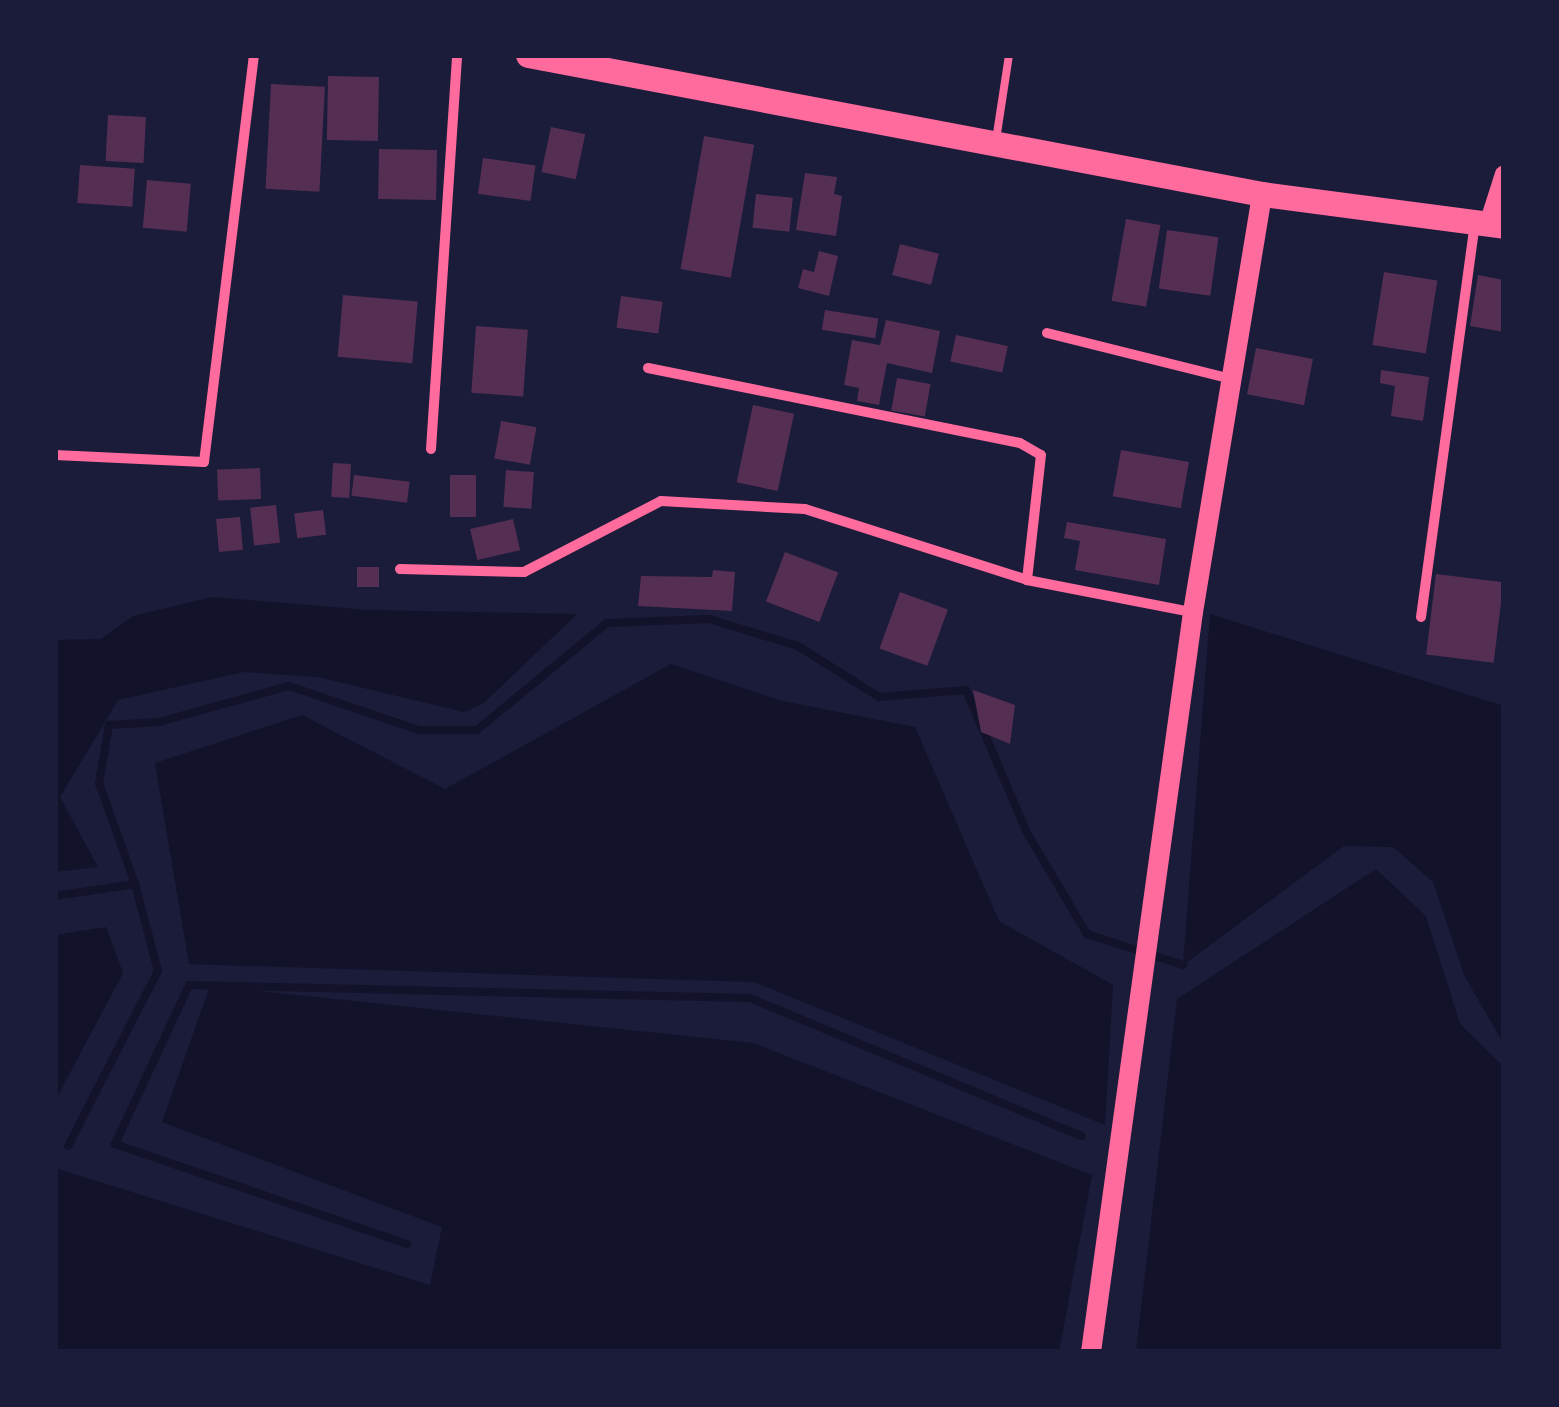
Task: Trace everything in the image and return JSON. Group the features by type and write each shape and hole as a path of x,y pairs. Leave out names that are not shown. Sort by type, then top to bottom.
{"main road":[{"path":"528,55 996,140 1262,194 1489,224"},
{"path":"1092,1352 1157,902 1193,612 1228,378 1262,194"}],"street":[{"path":"55,455 204,462 254,55"},
{"path":"430,450 457,55"},
{"path":"1421,617 1489,224 1504,174"},
{"path":"1048,333 1228,378"},
{"path":"648,368 1020,443 1041,454 1026,580"},
{"path":"400,569 524,572 661,501 804,509 1026,580 1193,612"}],"lane":[{"path":"996,140 1010,55"}],"shaded area":[{"path":"212,597 368,610 577,614 484,703 464,712 318,677 244,672 118,700 60,797 98,867 55,872 55,640 101,639 133,616"},
{"path":"1210,614 1504,706 1504,1044 1465,977 1433,882 1393,847 1344,846 1183,965"},
{"path":"671,664 782,701 915,727 999,921 1113,985 1105,1125 754,982 189,964 155,763 302,715 445,789"},
{"path":"1376,869 1426,916 1460,1024 1504,1067 1504,1352 1136,1352 1177,999"},
{"path":"106,927 123,973 55,1101 55,935"},
{"path":"210,986 753,1043 1092,1175 1059,1352 55,1352 55,1168 430,1285 442,1227 162,1122"}],"building":[{"path":"328,76 379,77 378,141 327,140"},
{"path":"271,84 325,87 319,192 266,189"},
{"path":"108,115 146,117 144,163 106,161"},
{"path":"551,127 585,134 576,179 541,172"},
{"path":"704,136 754,145 731,278 681,269"},
{"path":"379,149 437,150 436,200 378,199"},
{"path":"483,158 535,165 530,201 478,194"},
{"path":"80,165 135,169 132,207 77,203"},
{"path":"805,173 837,177 834,194 842,196 836,236 796,230"},
{"path":"147,180 191,184 187,232 143,228"},
{"path":"756,194 793,198 789,232 752,228"},
{"path":"1126,219 1160,225 1146,307 1112,301"},
{"path":"1167,230 1218,237 1210,296 1159,288"},
{"path":"900,244 939,254 931,285 892,275"},
{"path":"819,251 838,256 829,296 798,288 803,269 814,272"},
{"path":"1384,272 1437,280 1426,354 1372,345"},
{"path":"1478,275 1504,280 1504,332 1470,326"},
{"path":"343,295 418,302 412,363 338,357"},
{"path":"621,296 663,302 658,334 617,328"},
{"path":"825,310 878,318 875,338 822,330"},
{"path":"886,320 940,331 932,373 887,363 879,405 857,401 859,388 844,385 852,340 880,345"},
{"path":"476,326 528,330 523,396 471,393"},
{"path":"956,335 1008,346 1002,372 950,361"},
{"path":"1256,348 1313,359 1304,405 1247,394"},
{"path":"1381,370 1429,377 1423,421 1391,416 1395,386 1380,383"},
{"path":"897,378 930,384 925,416 891,410"},
{"path":"753,405 794,414 778,491 737,482"},
{"path":"501,421 536,427 530,465 494,458"},
{"path":"1121,450 1189,462 1181,508 1113,496"},
{"path":"333,463 351,464 349,498 331,497"},
{"path":"260,468 261,499 218,500 217,470"},
{"path":"506,470 534,472 531,509 503,507"},
{"path":"354,475 410,482 407,503 351,496"},
{"path":"450,475 476,475 476,517 450,517"},
{"path":"276,505 280,543 254,546 250,508"},
{"path":"323,510 326,535 297,538 294,514"},
{"path":"240,517 243,550 219,552 216,519"},
{"path":"513,519 520,550 477,560 470,529"},
{"path":"1067,522 1166,539 1159,585 1075,570 1080,541 1064,538"},
{"path":"785,552 838,572 819,622 766,601"},
{"path":"357,567 379,567 379,587 357,587"},
{"path":"713,570 735,572 732,611 638,606 641,576 712,577"},
{"path":"1436,574 1503,582 1494,663 1426,654"},
{"path":"900,592 948,609 927,666 879,648"},
{"path":"973,690 1015,705 1010,744 981,732"}],"waterway":[{"path":"55,896 135,884 99,783 109,725 159,722 289,686 419,730 477,730 607,623 709,619 798,646 879,697 966,690 1026,831 1087,934 1183,965"},
{"path":"68,1146 158,971 135,884"},
{"path":"407,1244 115,1144 189,985 750,998 1081,1136"}]}
